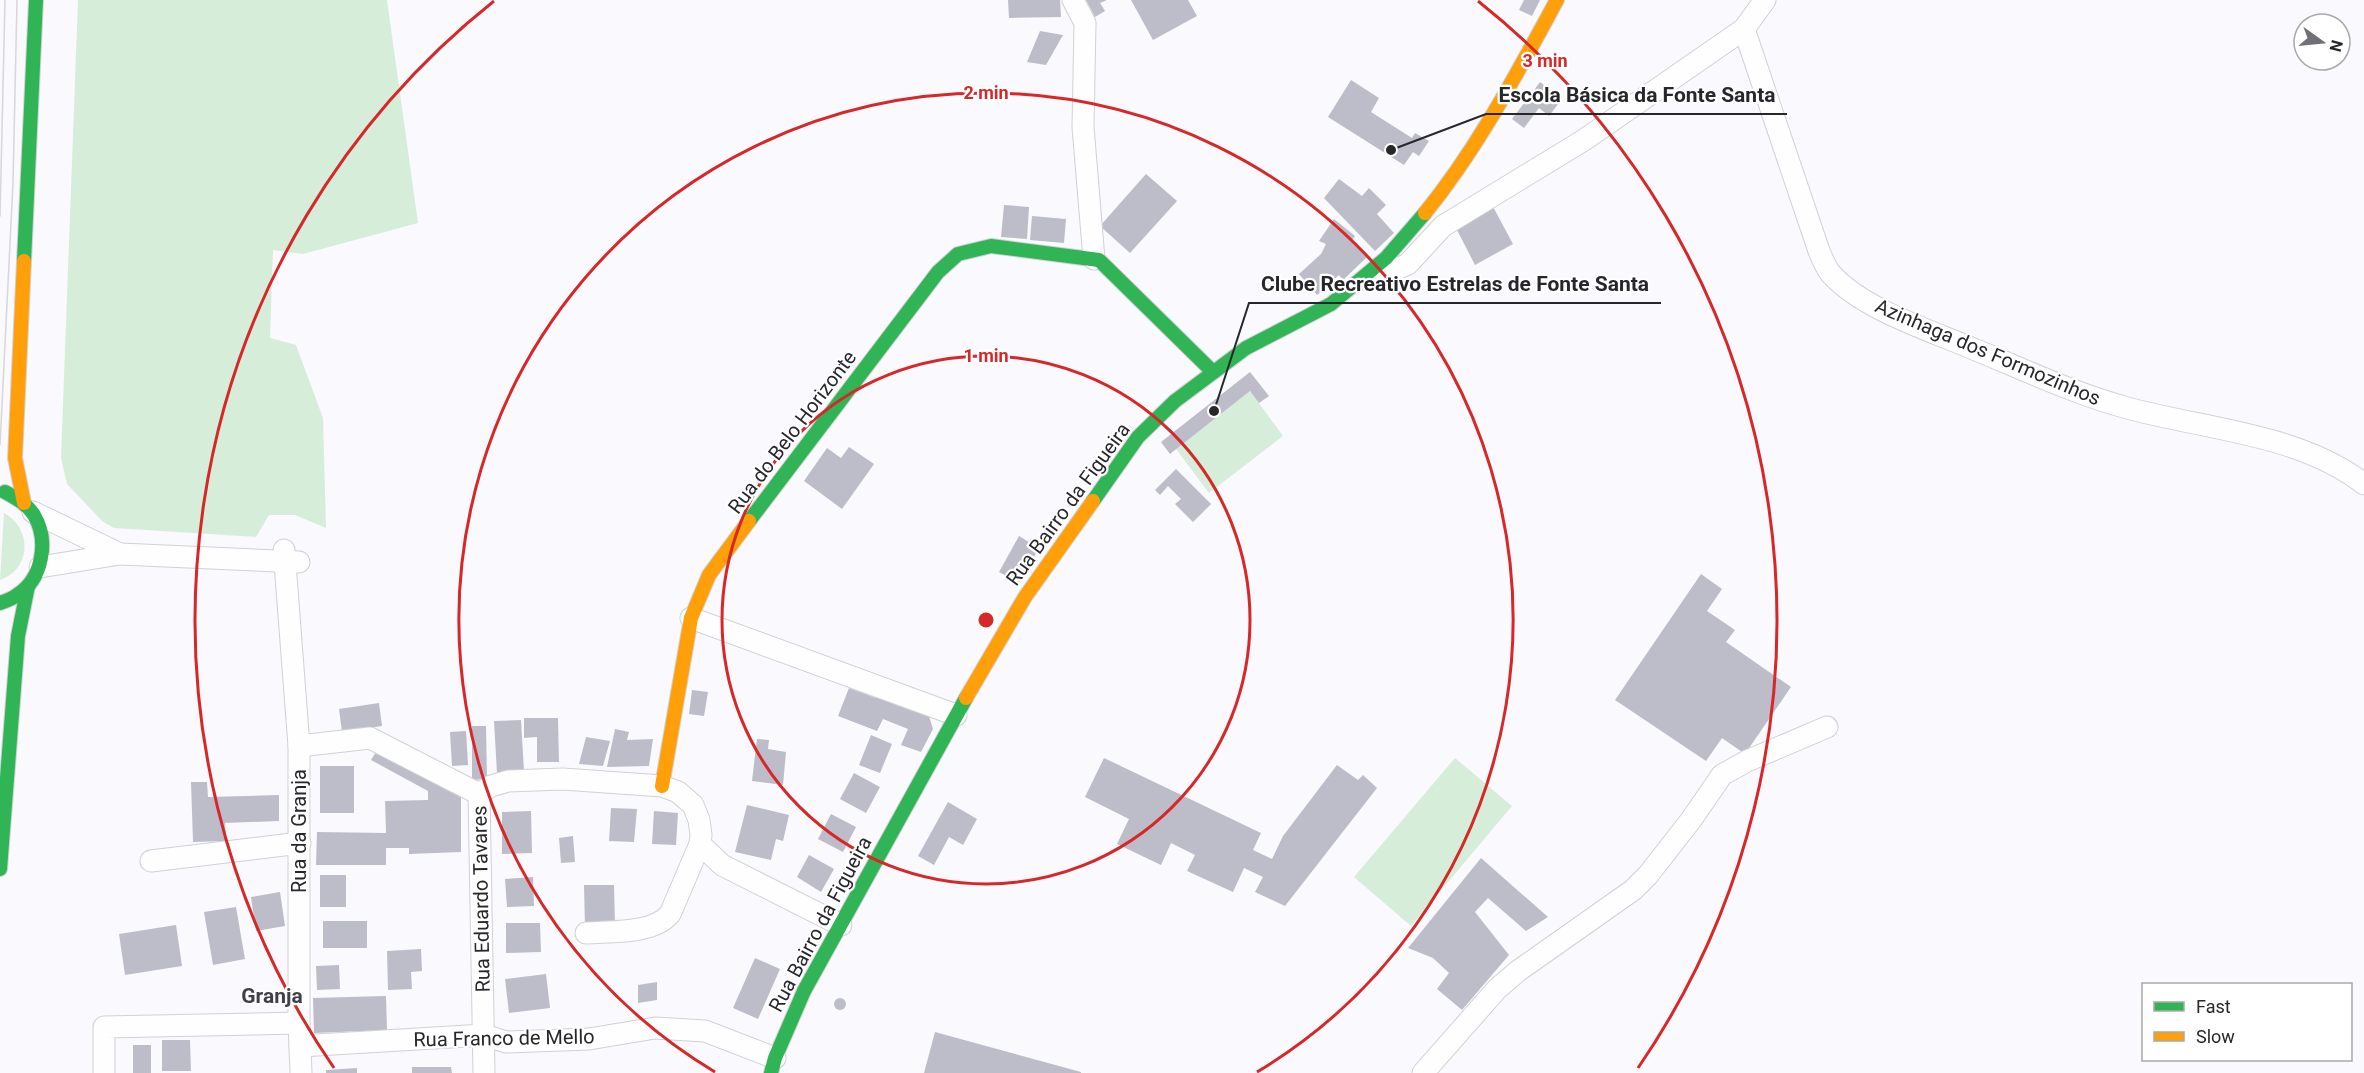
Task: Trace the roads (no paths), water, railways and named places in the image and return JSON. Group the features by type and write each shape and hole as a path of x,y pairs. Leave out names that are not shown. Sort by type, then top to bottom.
{"street":[{"path":"0,603 18,595 28,586 40,567 44,549 41,530 29,508 15,458 36,0"},
{"path":"1073,0 1085,23 1083,127 1094,259 1106,265 1213,372"},
{"name":"Rua Bairro da Figueira","path":"773,1065 804,991 956,715 1025,597 1138,437 1175,401 1246,348 1331,304 1386,258 1427,211 1473,147 1506,94 1557,0"},
{"path":"1347,291 1408,264 1443,226 1584,140 1744,28 1765,0"},
{"name":"Azinhaga dos Formozinhos","path":"1744,28 1819,251 1831,274 1852,291 1884,311 2072,390 2124,407 2217,426 2296,450 2344,468 2364,484"},
{"name":"Rua do Belo Horizonte","path":"662,786 691,618 713,568 938,272 967,250 991,246 1094,259"},
{"path":"0,490 12,494 29,508 120,554"},
{"path":"40,567 120,554 290,557 299,746"},
{"path":"0,869 18,636 28,586"},
{"path":"691,618 956,715"},
{"path":"1423,1073 1497,989 1518,971 1633,890 1648,875 1691,820 1722,775 1747,761 1827,727"},
{"name":"Rua da Granja","path":"301,1073 299,746 370,738 479,794"},
{"name":"Rua Eduardo Tavares","path":"484,1073 479,794 492,786 508,781 563,779 662,786 678,792 693,805 700,826 700,844 676,903 664,921 650,927 586,933"},
{"path":"150,861 300,843"},
{"path":"700,844 722,865 841,924"},
{"path":"104,1073 104,1027 299,1023"},
{"name":"Rua Franco de Mello","path":"300,1046 484,1035 506,1042 589,1039 656,1028 705,1031 773,1065"}],"tram line":[{"path":"0,216 5,0"},
{"path":"0,445 13,183 17,0"}],"place":[{"name":"Escola Básica da Fonte Santa","path":"1391,150"},
{"name":"Clube Recreativo Estrelas de Fonte Santa","path":"1214,411"}],"district":[{"name":"Granja","path":"272,996"}]}
